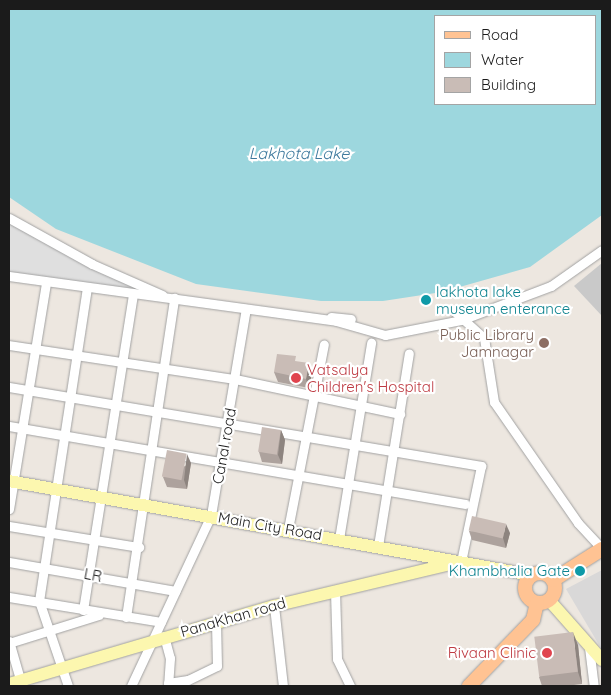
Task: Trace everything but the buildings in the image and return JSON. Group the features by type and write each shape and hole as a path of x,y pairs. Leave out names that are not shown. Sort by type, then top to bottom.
{"main road":[{"path":"553,580 602,549"},
{"path":"469,686 534,620 543,602 555,590 553,580 541,573 531,576 524,588 543,602"}],"street":[{"path":"9,218 92,264 174,298"},
{"path":"9,276 133,296 174,298 336,321 385,335 464,319 551,286 602,250"},
{"path":"9,509 11,482 46,282"},
{"path":"68,686 40,601 43,567 67,436 87,288"},
{"path":"83,610 96,539 98,496 111,444 133,296"},
{"path":"126,617 146,506 152,449 174,298"},
{"path":"246,309 351,319"},
{"name":"Canal road","path":"131,686 211,515 246,309"},
{"path":"454,311 484,338 494,402 578,523 602,549"},
{"path":"339,538 353,445 363,404 371,343"},
{"path":"9,344 123,364 235,379 314,396 363,404 400,414"},
{"path":"288,529 324,344"},
{"path":"378,546 390,490 409,353"},
{"path":"9,387 159,409 228,423 480,466 461,562"},
{"path":"9,426 111,444 152,449 221,464 300,474 465,504"},
{"name":"Main City Road","path":"11,482 339,538 531,576"},
{"path":"9,526 139,547"},
{"name":"LR","path":"9,562 90,574 176,592"},
{"name":"PanaKhan road","path":"17,684 164,636 274,606 461,562"},
{"path":"335,591 336,659 350,686"},
{"path":"9,597 40,601 101,614 161,622"},
{"path":"9,605 22,600"},
{"path":"543,602 602,660"},
{"path":"274,606 283,686"},
{"path":"17,684 9,642 101,614"},
{"path":"164,636 170,658 168,684 188,680 217,666 216,622"},
{"path":"589,647 594,686"}],"shaded area":[{"path":"9,222 161,295 9,275"},
{"path":"602,263 602,316 574,286"},
{"path":"602,570 602,650 566,589"}],"water":[{"name":"Lakhota Lake","path":"9,9 602,9 602,215 530,267 442,292 383,301 321,301 196,284 56,229 9,197"}],"place":[{"name":"lakhota lake museum enterance","path":"426,300"},
{"name":"Public Library Jamnagar","path":"544,343"},
{"name":"Vatsalya Children's Hospital","path":"296,378"},
{"name":"Khambhalia Gate","path":"580,571"},
{"name":"Rivaan Clinic","path":"547,653"}]}
